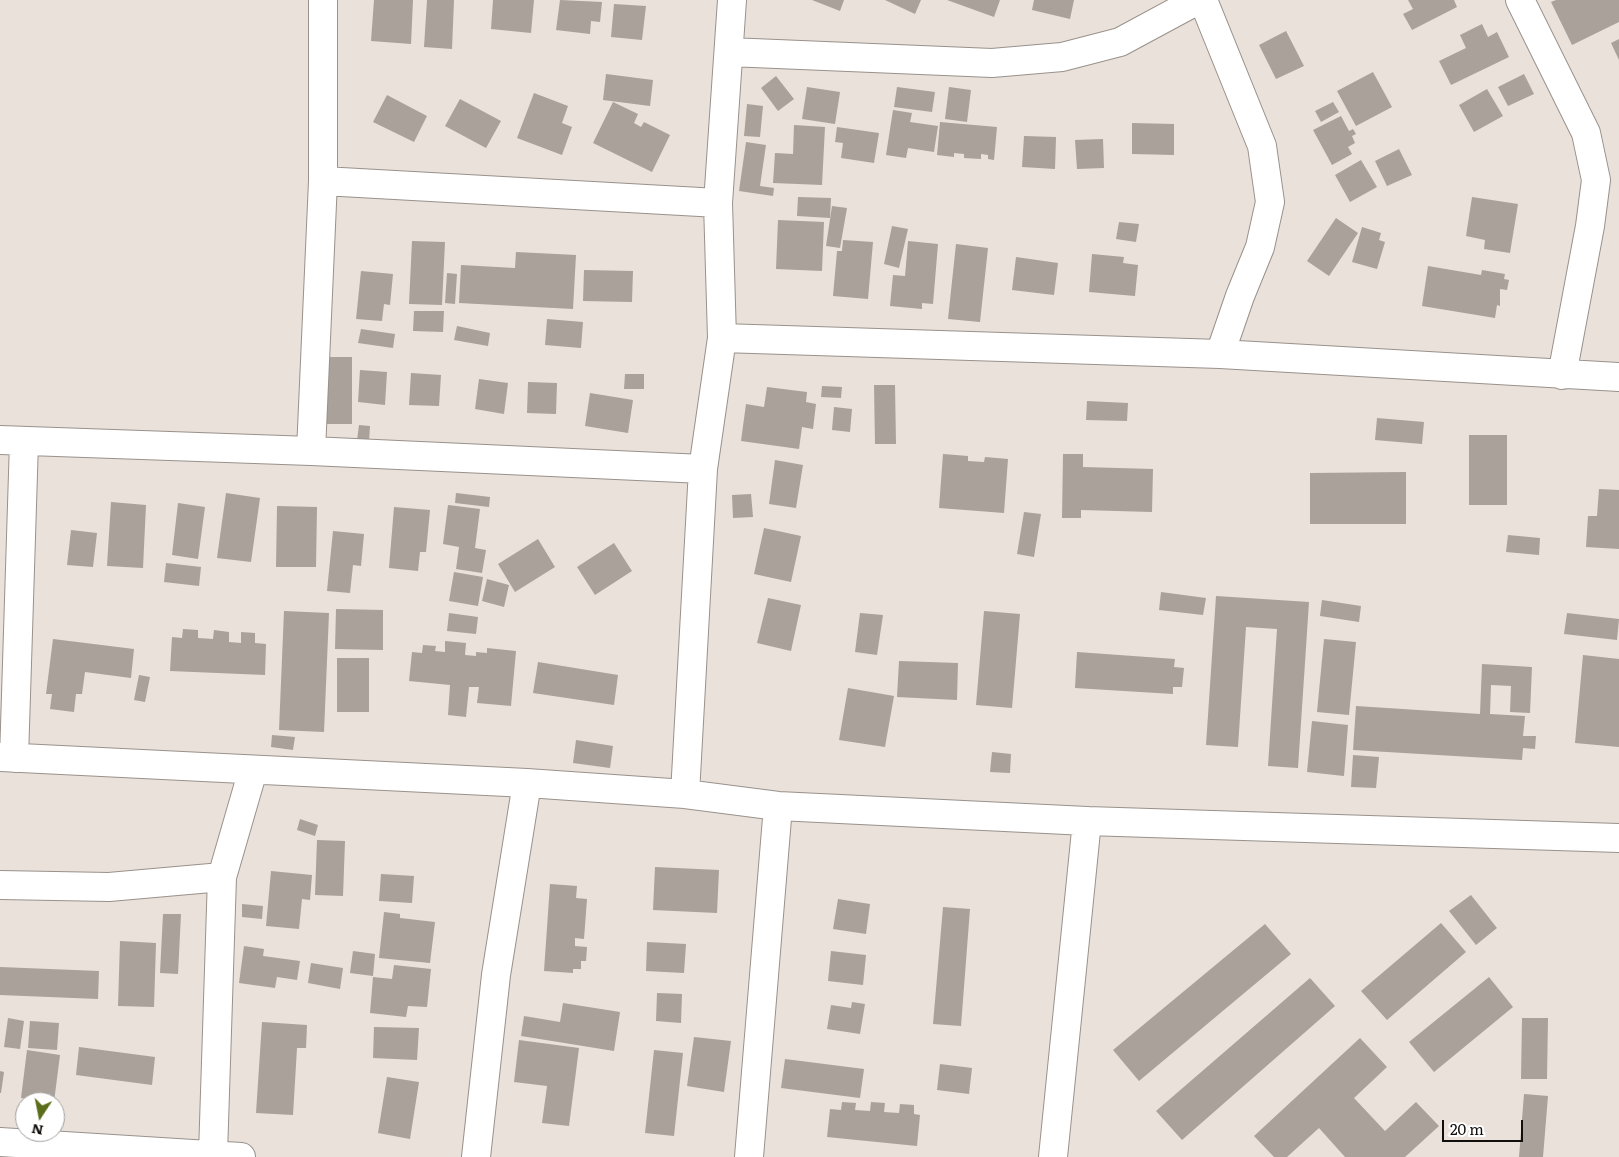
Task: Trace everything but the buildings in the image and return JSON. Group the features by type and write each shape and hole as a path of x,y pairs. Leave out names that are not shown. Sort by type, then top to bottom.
{"street":[{"path":"311,451 323,181 323,0"},
{"path":"685,794 703,469 722,338 718,203 732,0"},
{"path":"729,52 992,63 1062,57 1120,42 1198,0"},
{"path":"1204,0 1262,146 1270,202 1260,247 1240,296 1220,354"},
{"path":"1520,0 1586,133 1596,180 1590,226 1562,374"},
{"path":"323,181 718,203"},
{"path":"722,338 1220,354 1619,377"},
{"path":"703,469 311,451 12,441 7,758 527,783 685,794 778,806 1087,821 1619,838"},
{"path":"213,1154 222,878 254,770"},
{"path":"476,1157 496,975 527,783"},
{"path":"749,1157 778,806"},
{"path":"1053,1157 1087,821"},
{"path":"0,885 109,887 222,878"},
{"path":"13,1148 213,1154 241,1157"}]}
